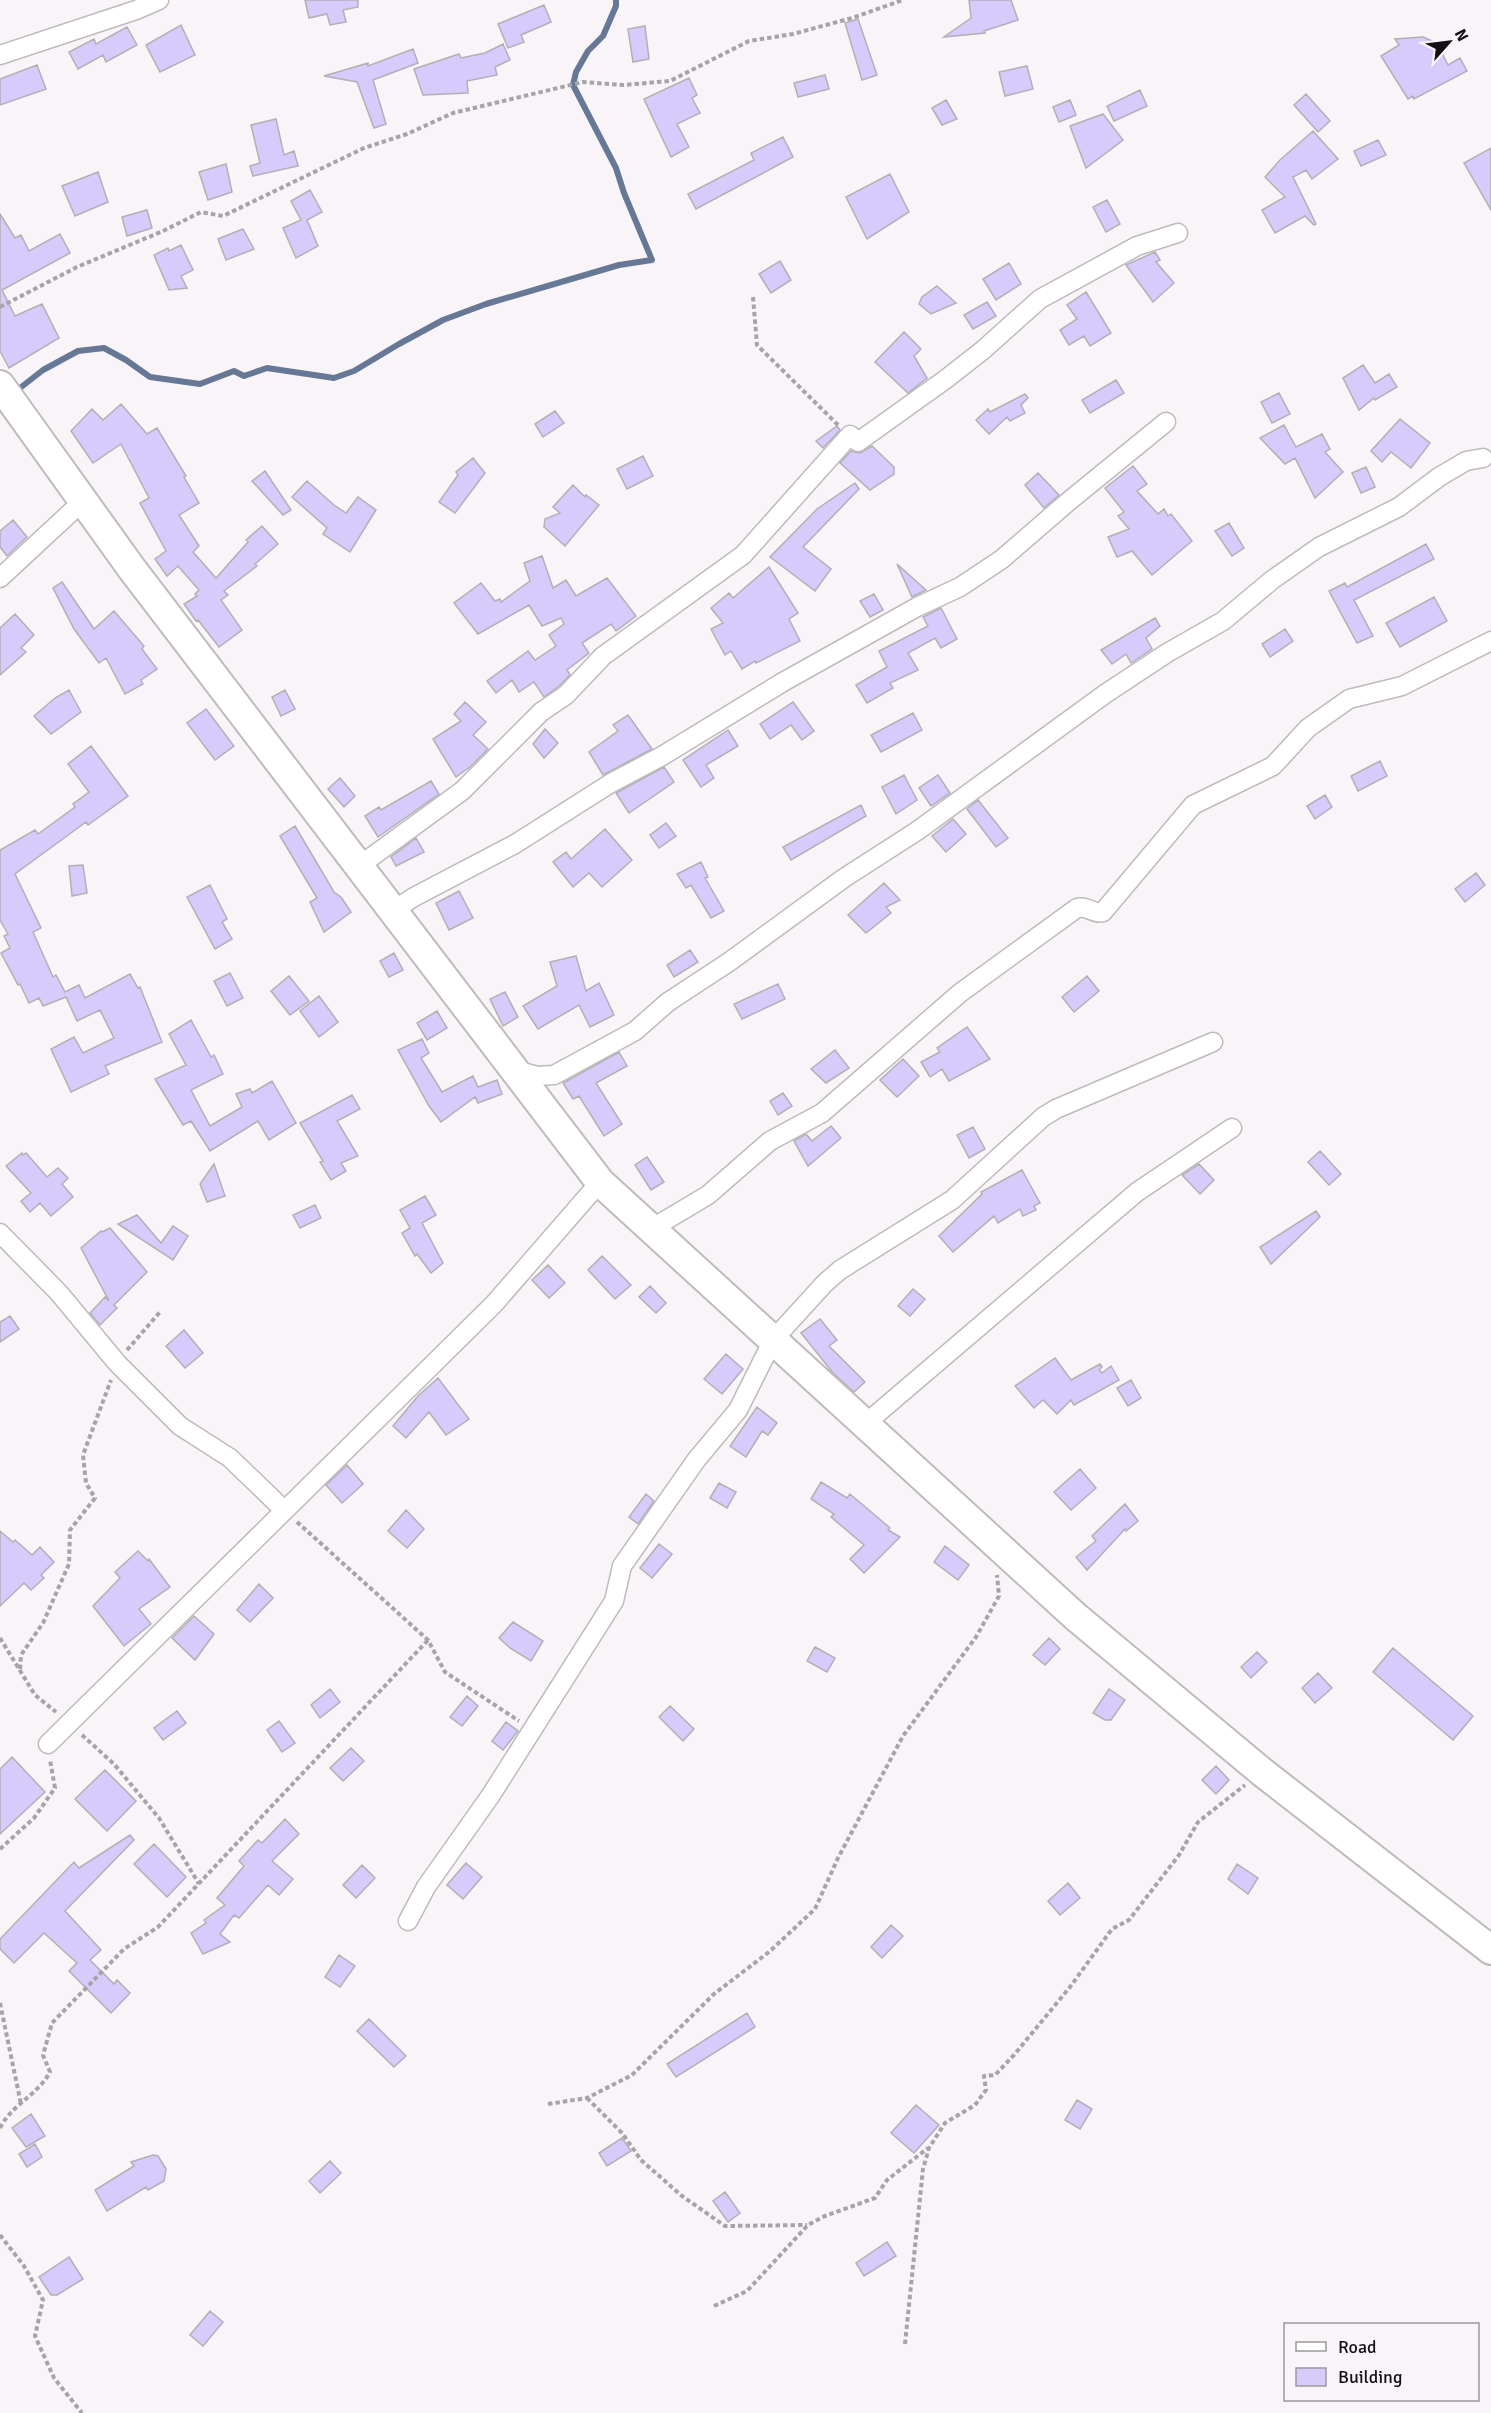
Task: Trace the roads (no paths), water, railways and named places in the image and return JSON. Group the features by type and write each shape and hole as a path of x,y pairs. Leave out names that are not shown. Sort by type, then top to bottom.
{"main road":[{"path":"0,385 132,569 600,1182 1076,1617 1262,1772 1491,1950"}],"street":[{"path":"0,55 136,10 159,0"},
{"path":"359,866 462,791 541,712 566,695 603,656 743,555 850,435 858,442 983,350 1040,299 1142,244 1178,233"},
{"path":"394,910 414,897 515,844 611,783 662,756 783,682 917,607 960,587 1002,559 1166,422"},
{"path":"515,1070 537,1076 554,1075 635,1031 668,1002 729,962 844,878 917,831 1105,694 1167,653 1223,621 1272,580 1319,547 1399,507 1439,477 1466,461 1483,458"},
{"path":"0,578 83,501"},
{"path":"651,1229 708,1195 770,1141 822,1113 960,993 1077,908 1085,907 1099,913 1103,912 1193,805 1273,766 1308,728 1349,699 1402,686 1491,641"},
{"path":"408,1921 426,1887 491,1795 614,1600 622,1566 697,1460 738,1410 773,1340 825,1283 840,1270 952,1200 1056,1109 1213,1042"},
{"path":"865,1424 1137,1192 1232,1128"},
{"path":"48,1744 494,1304 600,1182"},
{"path":"0,1233 59,1293 117,1363 180,1426 230,1458 284,1510"}],"waterway":[{"path":"20,388 43,370 78,351 104,348 150,377 200,384 234,371 244,376 267,368 334,378 354,371 443,320 486,304 619,265 652,260 616,168 573,85 576,72 588,51 603,36 616,6 616,0"}]}
